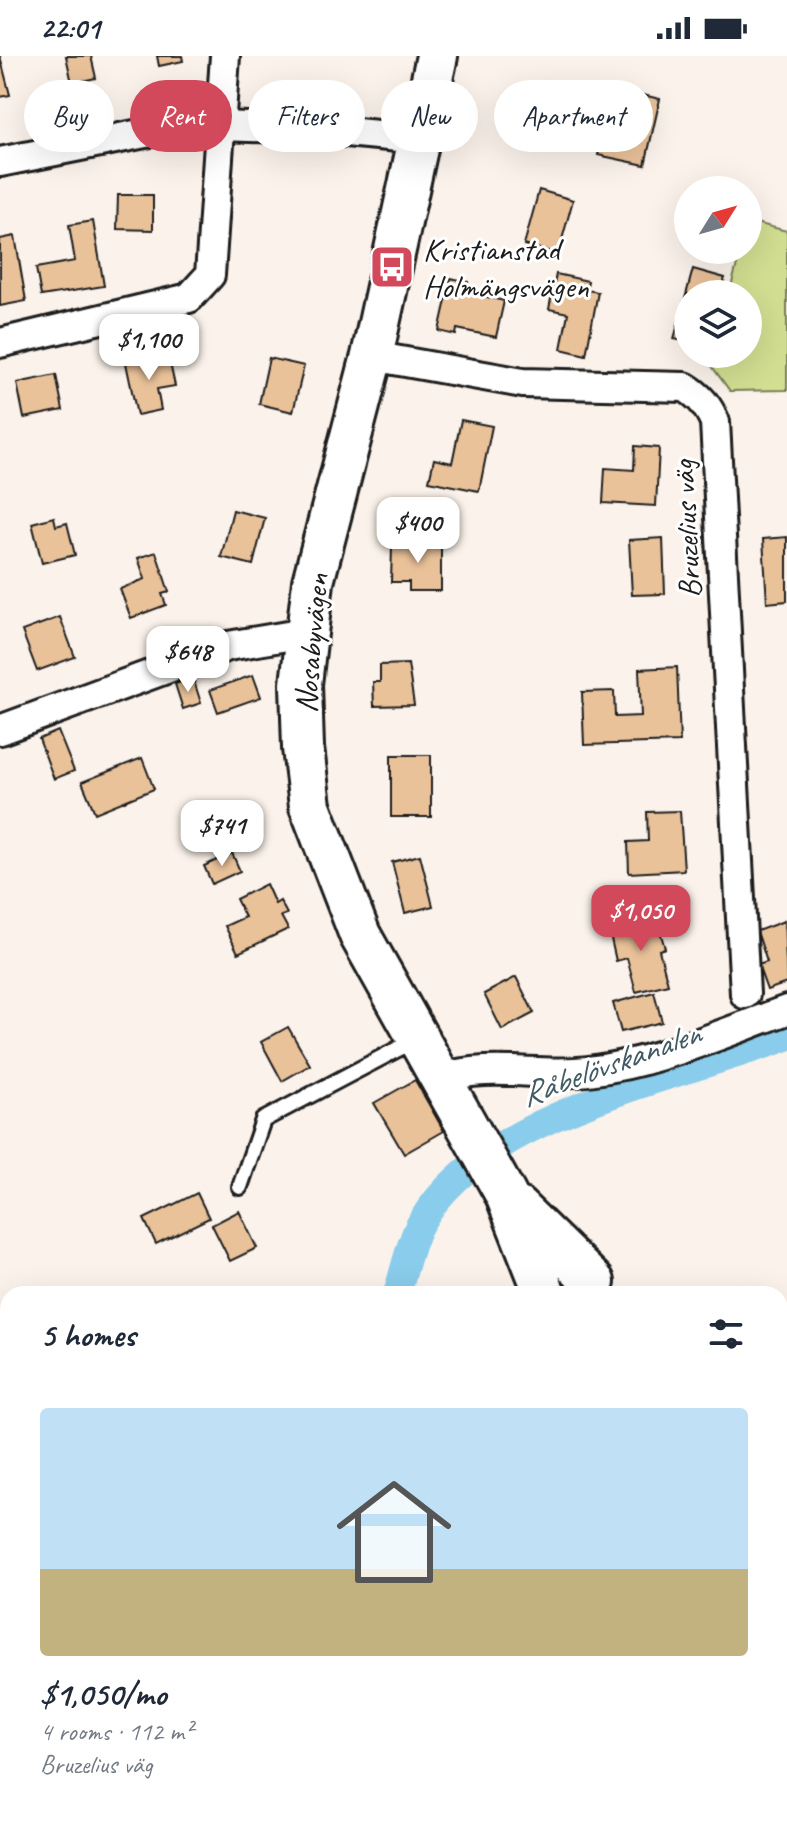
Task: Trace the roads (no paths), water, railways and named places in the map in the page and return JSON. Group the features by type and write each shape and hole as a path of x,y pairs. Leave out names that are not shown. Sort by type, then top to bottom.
{"main road":[{"name":"Nosabyvägen","path":"432,80 437,56"},
{"name":"Nosabyvägen","path":"417,152 372,356 326,527 305,633 301,684 310,806 329,864 360,935 501,1185 542,1286"},
{"name":"Nosabyvägen","path":"501,1185 601,1286"},
{"path":"563,1286 568,1283 589,1286"}],"street":[{"path":"224,80 225,56"},
{"path":"232,126 381,136"},
{"path":"0,162 130,136"},
{"path":"0,343 189,298 210,275 219,152"},
{"name":"Bruzelius väg","path":"372,356 523,383 685,387 696,393 710,411 715,422 745,994"},
{"path":"0,730 228,646 305,633"},
{"path":"442,1078 478,1070 591,1071 666,1053 787,1010"}],"lane":[{"path":"240,1187 263,1120 419,1038"}],"waterway":[{"name":"Råbelövskanalen","path":"399,1286 420,1224 449,1186 488,1154 534,1127 585,1105 787,1037"}],"place":[{"name":"Kristianstad Holmängsvägen","path":"392,267"}]}
